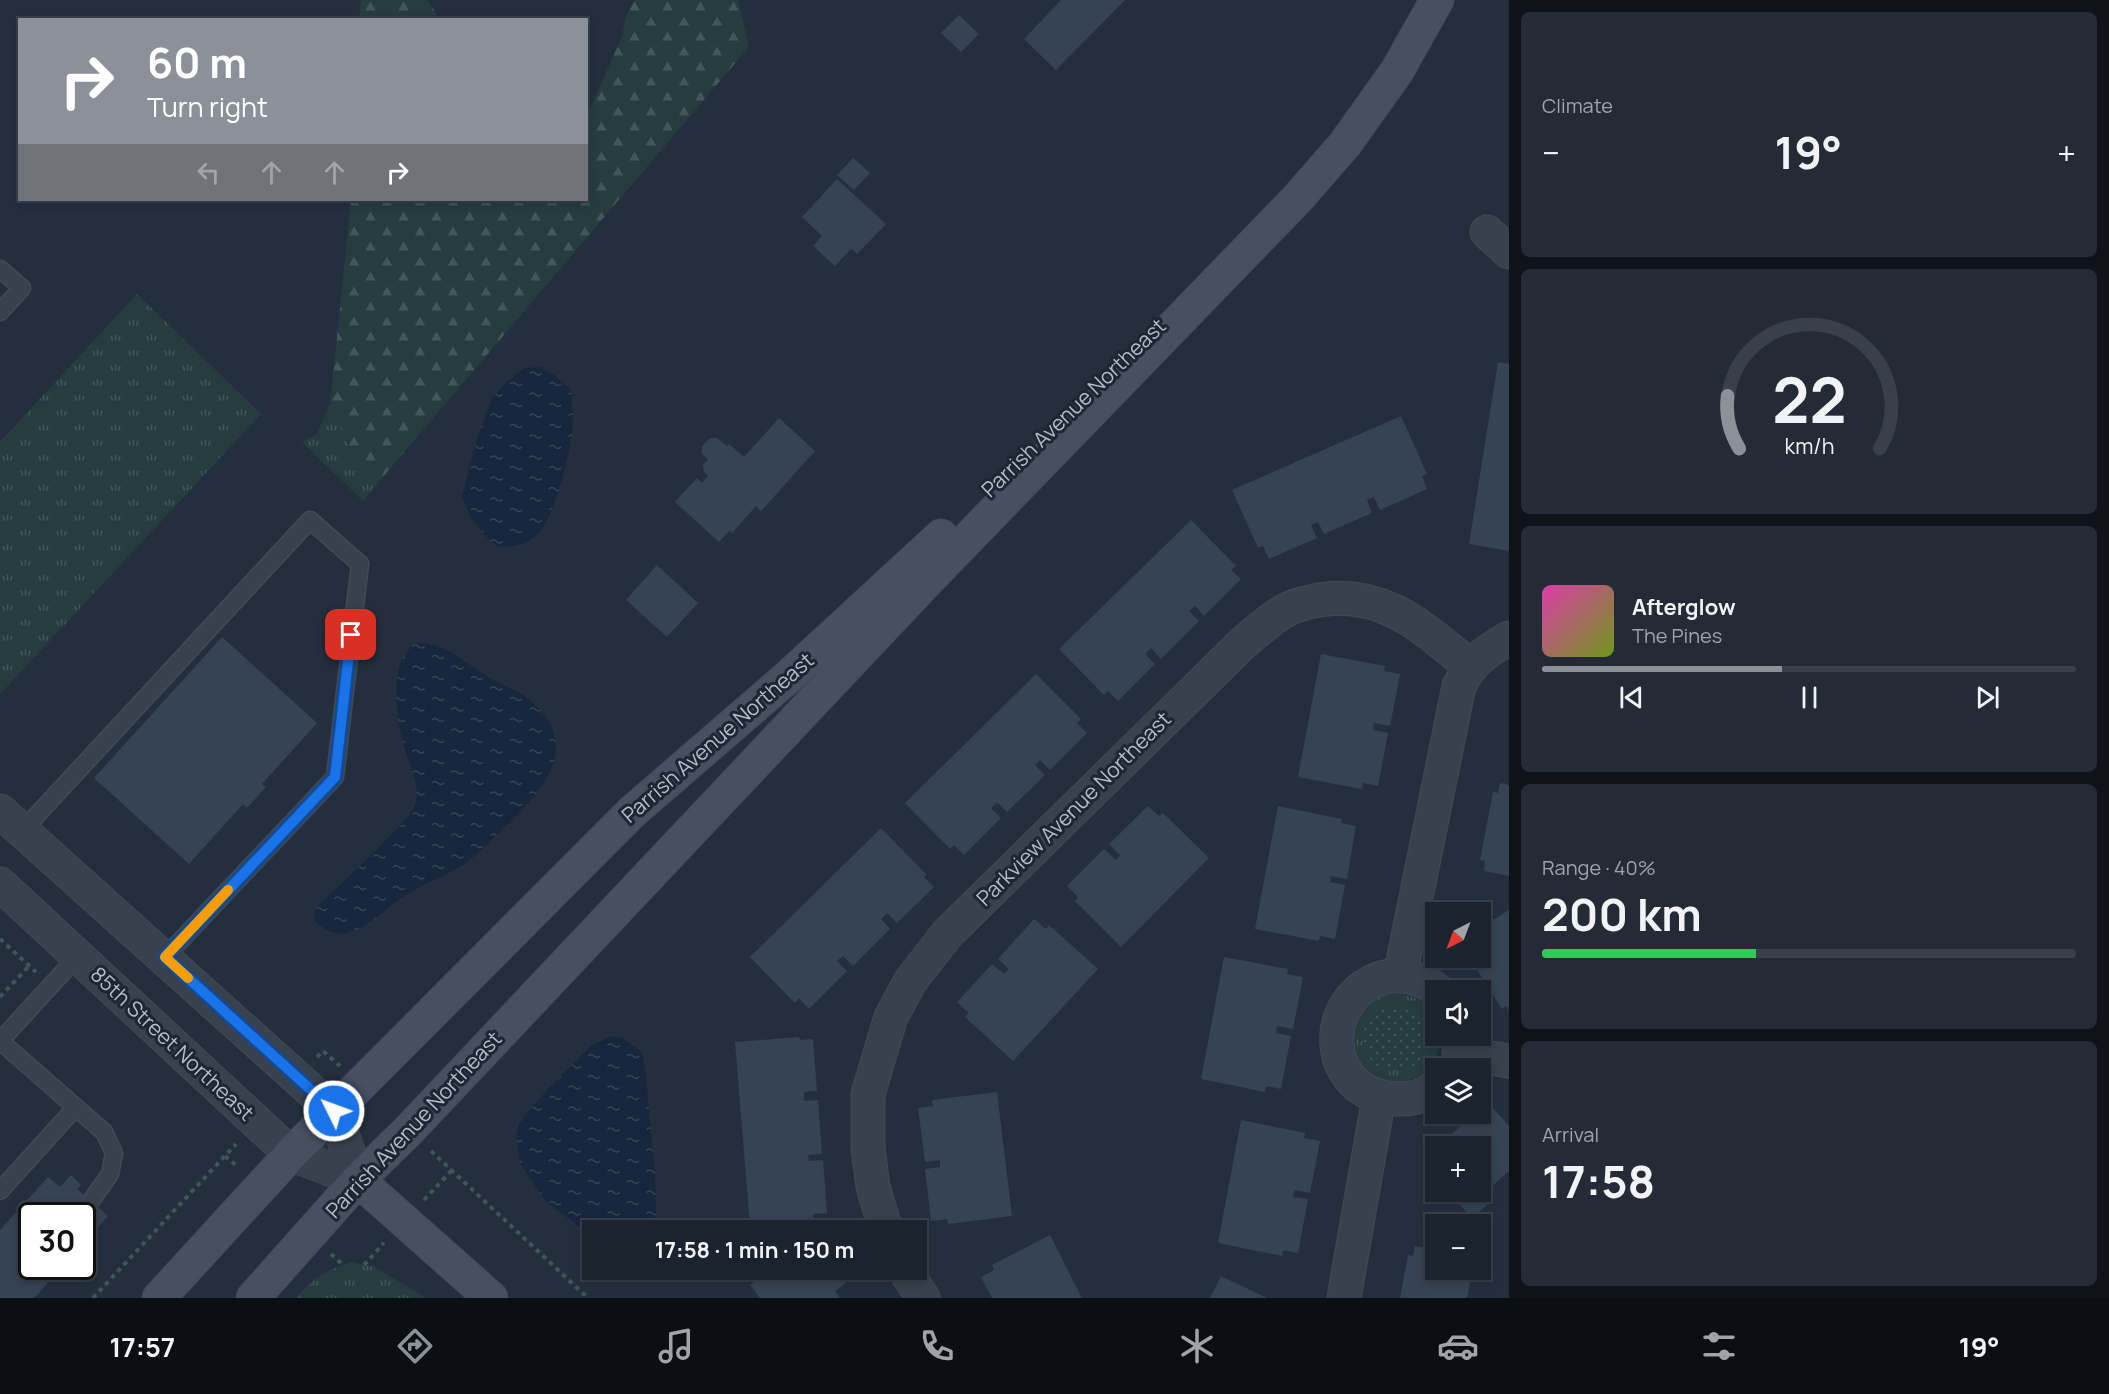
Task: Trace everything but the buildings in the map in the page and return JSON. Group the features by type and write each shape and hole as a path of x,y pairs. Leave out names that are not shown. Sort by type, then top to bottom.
{"main road":[{"name":"Parrish Avenue Northeast","path":"253,1298 358,1180 409,1130 926,582 1297,199 1345,144 1397,71 1437,0"},
{"name":"Parrish Avenue Northeast","path":"159,1298 291,1154 632,812 788,677 912,564 1122,360 1297,199"},
{"name":"85th Street Northeast","path":"358,1180 491,1298"}],"street":[{"name":"Parkview Avenue Northeast","path":"883,1220 873,1187 868,1148 868,1094 891,1017 911,980 948,933 1244,642 1290,608 1333,598 1362,600 1389,608 1417,623 1470,666"},
{"path":"1400,976 1459,686 1470,666 1489,650 1509,638"},
{"name":"85th Street Northeast","path":"11,820 334,1111 358,1180"},
{"name":"85th Street Northeast","path":"0,884 291,1154 358,1180"},
{"path":"1425,982 1410,976 1389,976 1370,982 1353,995 1341,1012 1336,1032 1338,1053 1347,1072 1360,1087 1379,1096 1399,1100 1425,1093"},
{"path":"1457,1052 1509,1061"},
{"path":"1344,1298 1379,1096"},
{"path":"911,1280 923,1298"}],"lane":[{"path":"0,269 22,288 0,312"},
{"path":"11,820 310,520 360,564 335,777 165,957"},
{"path":"78,956 0,1041 104,1132 114,1153 110,1174 91,1201"},
{"path":"0,1191 76,1107"}],"path":[{"path":"0,939 36,973"},
{"path":"0,997 29,966"},
{"path":"93,1298 225,1156"},
{"path":"452,1170 588,1298"}],"green space":[{"path":"361,0 427,0 436,13 436,18 359,18"},
{"path":"635,0 738,0 749,47 377,484 356,462 330,404 351,201 588,201 588,114 622,36 627,13"},
{"path":"137,294 261,414 0,694 0,442"},
{"path":"330,404 356,462 377,484 363,501 302,442 317,434"},
{"path":"1395,993 1413,997 1425,1005 1425,1027 1365,1028 1363,1039 1366,1050 1401,1070 1419,1059 1425,1046 1438,1046 1435,1058 1425,1058 1425,1071 1415,1078 1399,1082 1383,1081 1370,1075 1361,1066 1355,1054 1352,1040 1359,1013 1369,1002"},
{"path":"1395,1007 1407,1010 1421,1021 1424,1027 1424,1051 1413,1065 1407,1068 1395,1071 1383,1068 1369,1057 1366,1051 1363,1039 1366,1027 1377,1013 1383,1010"},
{"path":"351,1262 374,1267 427,1298 296,1298 320,1276"}],"water":[{"path":"540,367 554,375 571,390 573,423 566,465 550,515 536,536 518,545 498,547 482,533 470,516 462,496 477,438 492,398 524,368"},
{"path":"420,643 441,647 450,652 519,693 541,711 551,726 556,741 551,770 533,798 469,861 410,892 358,930 341,934 333,933 314,920 315,911 388,839 411,813 415,805 415,781 401,734 397,680 401,662 411,646"},
{"path":"611,1036 623,1038 642,1052 655,1175 655,1220 582,1220 582,1229 545,1201 520,1163 516,1136 520,1121 592,1045"}],"slow traffic":[{"path":"188,978 165,957 228,890"}],"route":[{"path":"334,1111 165,957 335,777 351,635"}]}
